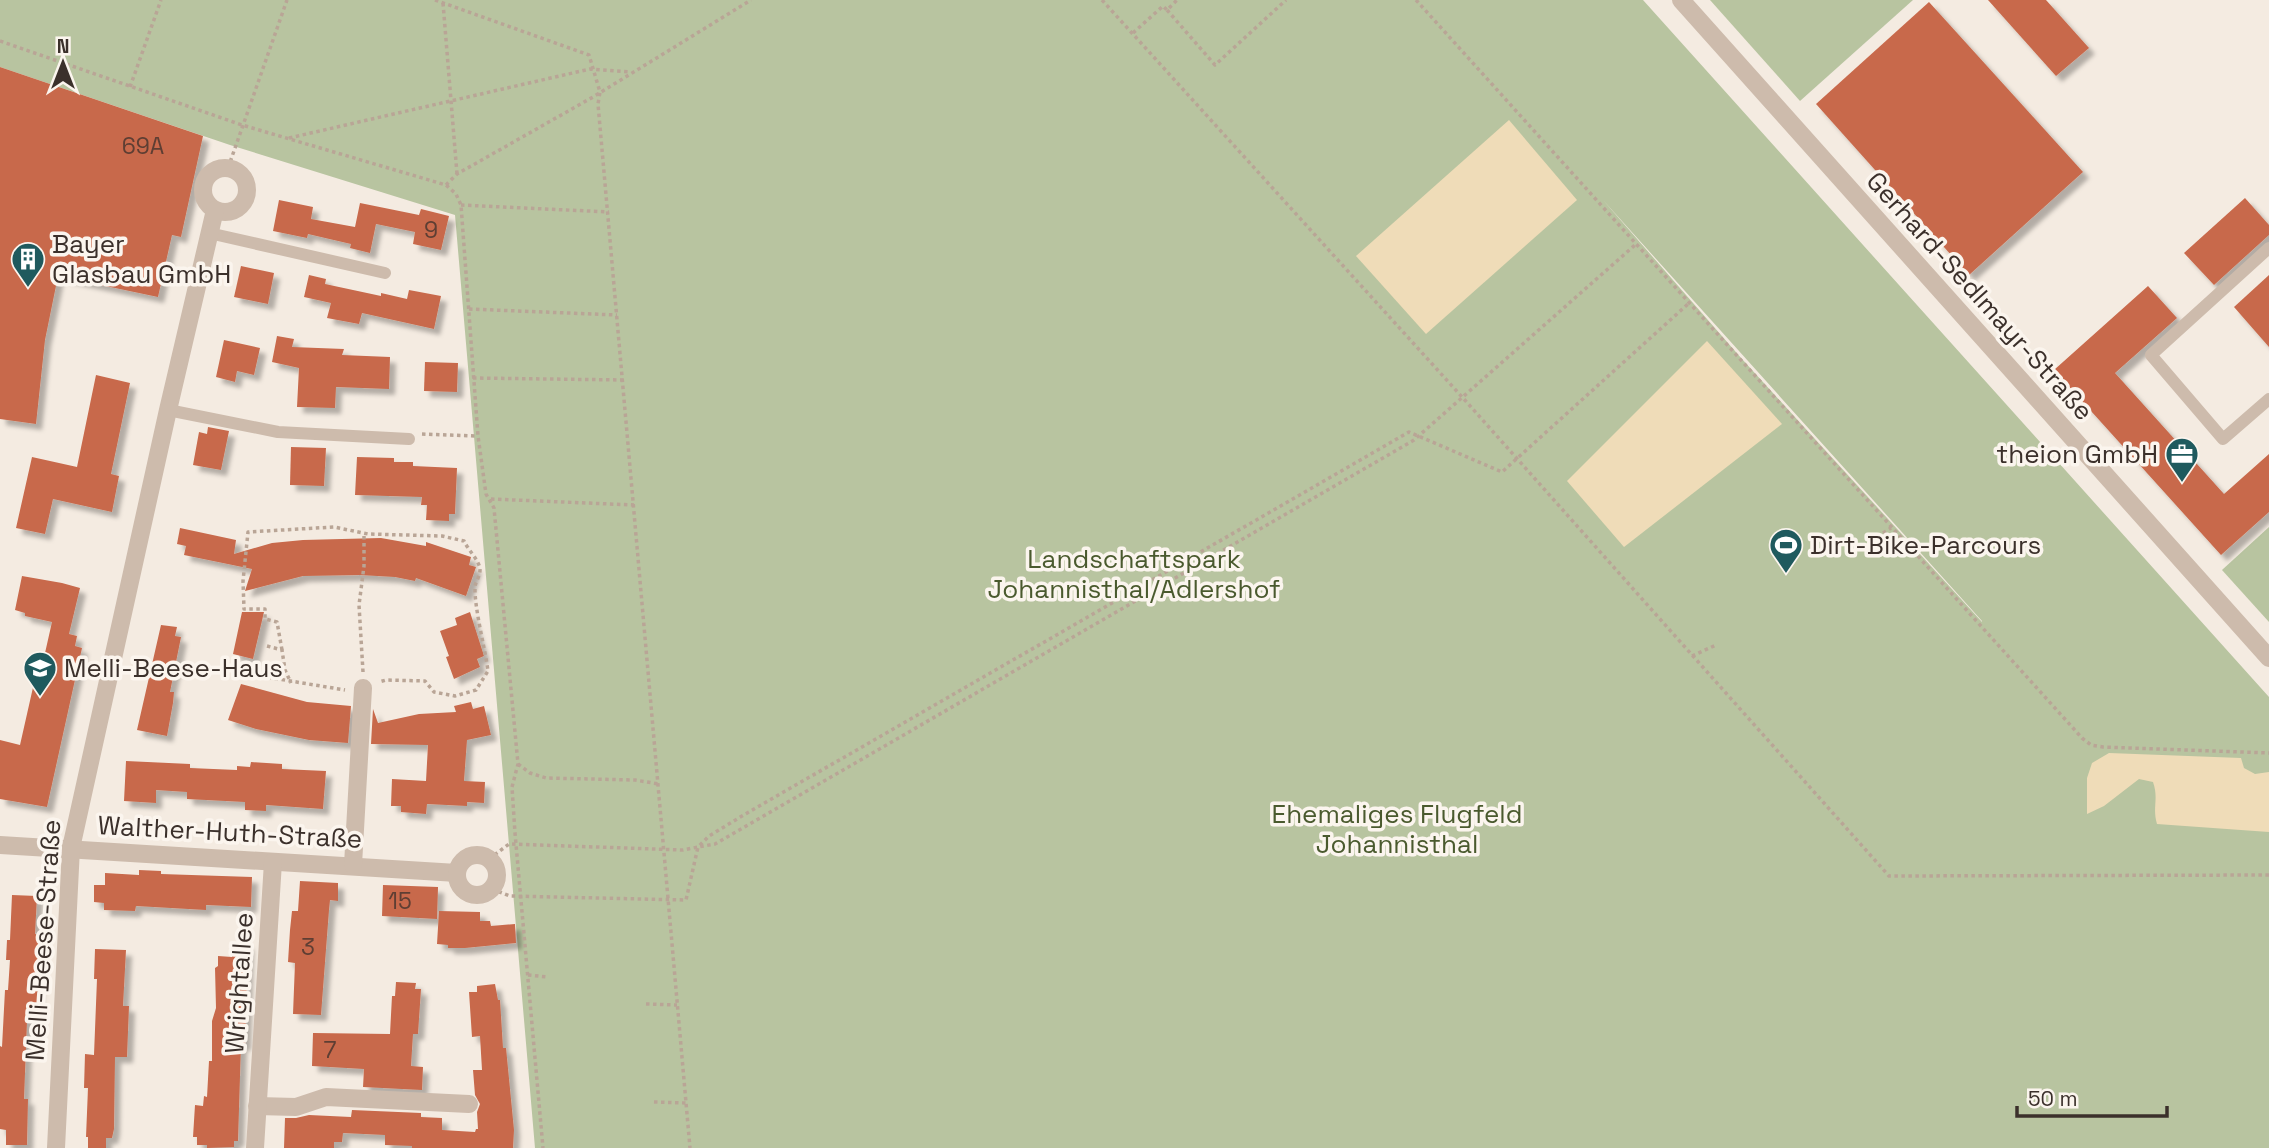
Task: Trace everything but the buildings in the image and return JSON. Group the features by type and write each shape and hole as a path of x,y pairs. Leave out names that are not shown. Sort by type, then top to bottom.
{"street":[{"name":"Gerhard-Sedlmayr-Straße","path":"1681,0 2269,658"},
{"path":"218,169 228,169 242,176 246,183 245,200 232,212 215,210 204,197 205,180 218,169"},
{"name":"Melli-Beese-Straße","path":"55,1148 71,848 215,210"},
{"path":"353,865 363,688"},
{"name":"Walther-Huth-Straße","path":"0,845 457,873"},
{"path":"476,855 489,859 497,870 498,877 492,889 481,896 468,894 459,885 457,873 463,860 476,855"},
{"name":"Wrightallee","path":"255,1148 273,862"},
{"path":"257,1106 296,1107 326,1097 470,1104"}],"lane":[{"path":"209,233 385,273"},
{"path":"2269,248 2151,355 2223,439 2269,399"},
{"path":"168,410 265,431 409,439"}],"path":[{"path":"130,87 161,0"},
{"path":"228,169 287,0"},
{"path":"435,0 589,55 600,92 598,104 690,1148"},
{"path":"446,185 457,174 600,92 751,0"},
{"path":"1102,0 1463,398 1889,876 2269,875"},
{"path":"1133,33 1163,6 1215,65 1286,0"},
{"path":"1416,0 2071,728 2091,745 2103,747 2269,754"},
{"path":"1167,10 1179,1"},
{"path":"443,3 457,174"},
{"path":"0,41 242,125 446,185 456,194 461,205 478,436 486,494 494,508 518,764 512,787 543,1148"},
{"path":"289,138 594,68 632,73"},
{"path":"461,205 609,212"},
{"path":"489,859 509,844 683,850 715,844 1414,440 1635,245"},
{"path":"492,889 510,896 686,901 698,847 709,836 1409,432 1502,472 1688,304"},
{"path":"469,309 618,315"},
{"path":"473,377 624,380"},
{"path":"409,439 414,433 478,436"},
{"path":"491,499 635,505"},
{"path":"254,675 291,683 351,691 386,680 425,681 434,692 455,696 476,690 488,671 475,585 480,570 477,559 470,554 464,541 442,536 364,533 334,527 248,532 243,581 244,609 265,609 265,619 277,622 285,670 291,683"},
{"path":"1883,533 1891,528"},
{"path":"363,688 359,605 365,566 364,533"},
{"path":"1050,638 1057,646"},
{"path":"1692,656 1716,645"},
{"path":"267,646 282,650"},
{"path":"518,764 530,773 546,778 635,779 659,784"},
{"path":"528,975 548,976"},
{"path":"646,1004 677,1005"},
{"path":"654,1102 686,1103"}],"green space":[{"name":"Landschaftspark Johannisthal/Adlershof","path":"0,0 1643,0 2269,697 2269,1148 535,1148 455,215 230,145 0,67","holes":["1603,200 1982,621 1742,359"]},
{"path":"1710,0 1913,0 1800,101"},
{"path":"2269,527 2269,622 2222,570"}],"sand":[{"path":"1509,120 1577,200 1426,334 1356,256"},
{"path":"1707,341 1782,424 1624,547 1567,481"},
{"path":"2109,753 2241,758 2244,768 2255,774 2269,772 2269,832 2157,824 2153,782 2139,779 2104,806 2087,814 2087,778 2092,763"}],"place":[{"name":"Bayer Glasbau GmbH","path":"28,289"},
{"name":"theion GmbH","path":"2182,484"},
{"name":"Dirt-Bike-Parcours","path":"1786,575"},
{"name":"Melli-Beese-Haus","path":"40,698"}],"park label":[{"name":"Ehemaliges Flugfeld Johannisthal","path":"1397,829"}]}
